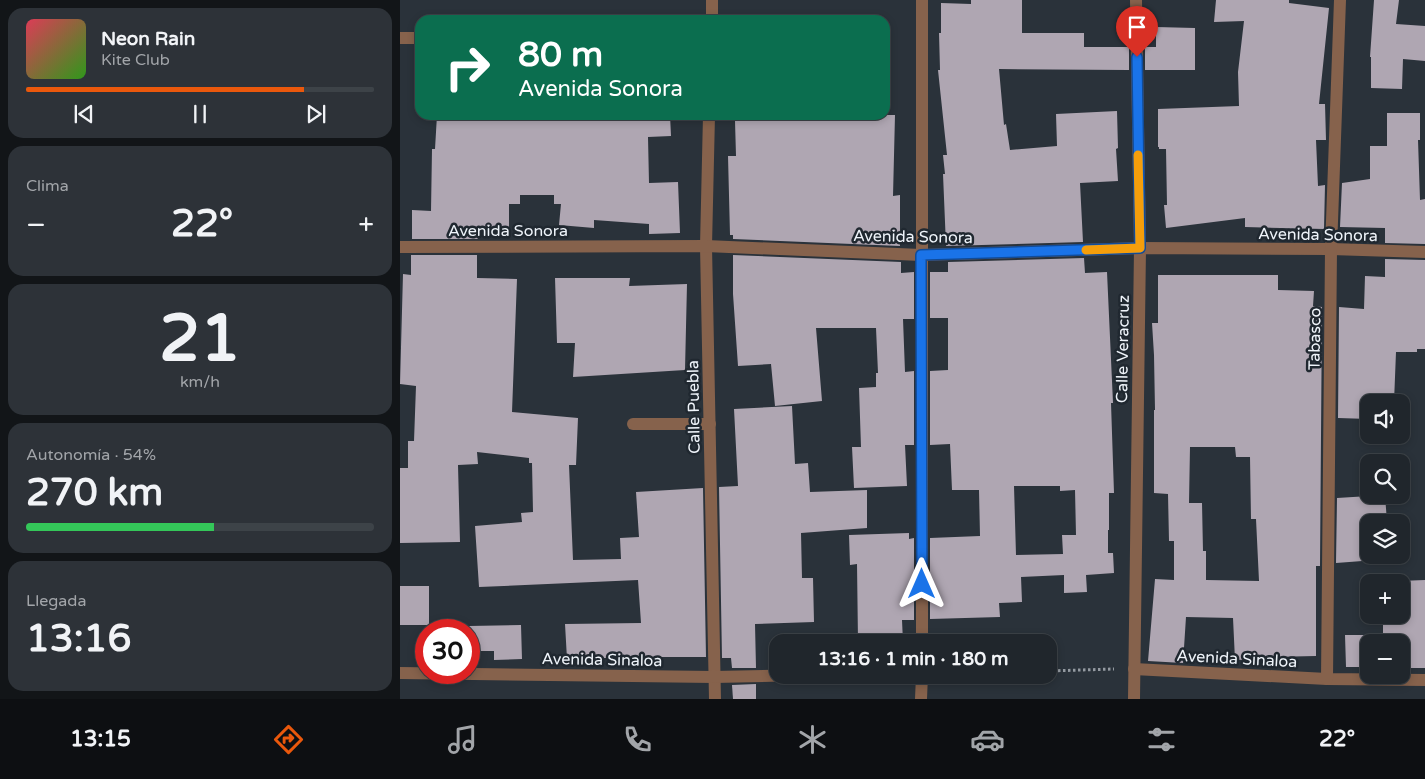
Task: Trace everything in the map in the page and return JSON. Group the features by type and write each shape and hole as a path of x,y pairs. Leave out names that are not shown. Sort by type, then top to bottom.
{"street":[{"path":"712,0 712,15"},
{"path":"922,0 922,634"},
{"name":"Calle Veracruz","path":"1134,699 1140,248 1136,0"},
{"name":"Tabasco","path":"1326,680 1331,249 1340,0"},
{"path":"400,38 415,38"},
{"name":"Calle Puebla","path":"709,120 706,246 714,699"},
{"name":"Avenida Sonora","path":"400,247 706,246 921,255 1140,248 1331,249 1425,252"},
{"path":"633,424 710,424"},
{"name":"Avenida Sinaloa","path":"1134,669 1326,680 1425,680"},
{"name":"Avenida Sinaloa","path":"400,672 769,675"},
{"path":"921,699 922,684"}],"path":[{"path":"1057,671 1134,669"}],"building":[{"path":"971,0 1022,0 1022,33 1084,33 1084,47 1129,47 1129,70 999,69 1004,125 1006,124 1010,150 1057,146 1056,114 1117,111 1118,148 1116,149 1118,181 1080,183 1083,242 946,246 943,155 947,155 938,70 940,70 939,33 941,33 941,3 971,4"},
{"path":"1216,0 1289,0 1289,3 1329,8 1319,104 1325,104 1326,140 1316,140 1318,186 1325,185 1324,229 1245,227 1245,218 1166,228 1164,205 1167,205 1166,149 1159,149 1158,147 1158,109 1239,106 1238,72 1244,21 1214,22"},
{"path":"1374,0 1399,0 1396,24 1425,26 1425,61 1403,59 1402,89 1371,88 1370,57"},
{"path":"1156,27 1195,28 1195,70 1145,70 1145,47 1156,47"},
{"path":"1387,113 1420,113 1420,140 1418,140 1420,200 1425,199 1425,244 1385,243 1385,228 1340,227 1342,183 1370,179 1370,146 1387,146"},
{"path":"890,115 895,115 893,196 900,195 900,246 733,239 733,235 730,235 728,156 736,156 735,121 890,120"},
{"path":"437,120 670,120 671,136 648,137 649,183 678,182 680,233 649,234 649,224 594,220 594,228 559,225 561,204 554,204 554,195 520,195 520,204 509,204 509,231 478,231 478,239 412,239 412,210 431,211 432,149 435,149"},
{"path":"411,255 477,255 477,278 517,279 512,412 578,418 576,465 569,465 573,560 621,559 620,538 639,537 636,492 703,488 706,657 567,659 565,624 641,623 638,580 479,587 475,526 522,522 521,513 533,512 532,463 529,463 529,458 477,452 478,464 458,465 460,542 400,543 400,468 408,468 408,441 414,441 416,386 400,384 403,274 411,275"},
{"path":"733,255 901,262 901,273 914,272 914,319 903,319 905,372 914,371 914,445 905,445 907,486 854,488 852,447 861,447 859,388 876,387 876,373 878,373 876,328 816,328 822,401 775,406 771,364 738,366 733,294"},
{"path":"1084,258 1085,273 1107,272 1113,403 1111,403 1114,493 1109,493 1108,553 1113,553 1114,573 1086,575 1087,592 1064,593 1064,575 1021,577 1022,602 999,603 1000,617 930,619 930,538 980,536 979,490 952,490 950,444 930,445 930,371 948,370 948,318 930,318 930,272 948,272 948,262","holes":["1014,486 1060,486 1060,491 1075,490 1076,535 1062,535 1063,554 1016,555"]},
{"path":"1385,259 1425,260 1425,349 1417,349 1417,352 1396,352 1394,394 1360,394 1360,419 1338,418 1339,307 1364,309 1365,276 1385,277"},
{"path":"1158,275 1278,275 1278,290 1314,291 1313,306 1322,307 1320,566 1316,566 1316,656 1264,657 1264,659 1235,660 1233,618 1186,617 1183,663 1148,661 1155,579 1174,580 1174,541 1169,541 1168,494 1154,493 1155,410 1152,323 1158,323","holes":["1190,447 1235,447 1236,457 1250,457 1251,519 1256,519 1259,581 1206,580 1206,551 1203,551 1202,503 1189,503"]},
{"path":"555,278 630,278 629,286 687,284 685,370 573,377 575,343 557,343"},
{"path":"792,406 795,464 808,463 810,492 867,490 867,528 801,533 802,578 813,578 814,622 755,624 756,668 732,668 731,658 722,658 719,487 738,486 734,409"},
{"path":"1360,497 1360,504 1386,504 1386,514 1360,514 1360,561 1336,563 1337,498"},
{"path":"909,533 909,539 914,538 914,620 902,620 903,634 858,634 857,564 850,565 849,535"},
{"path":"1425,580 1425,668 1410,668 1410,634 1383,634 1383,624 1410,624 1410,581"},
{"path":"400,586 429,586 429,619 415,619 415,625 400,625"},
{"path":"521,625 522,659 494,660 494,651 480,651 480,626"},
{"path":"1345,635 1360,635 1360,667 1346,667"},
{"path":"756,684 756,699 733,699 732,685"}],"slow traffic":[{"path":"1086,250 1140,248 1138,155"}],"route":[{"path":"922,584 921,255 1140,248 1137,57"}]}
